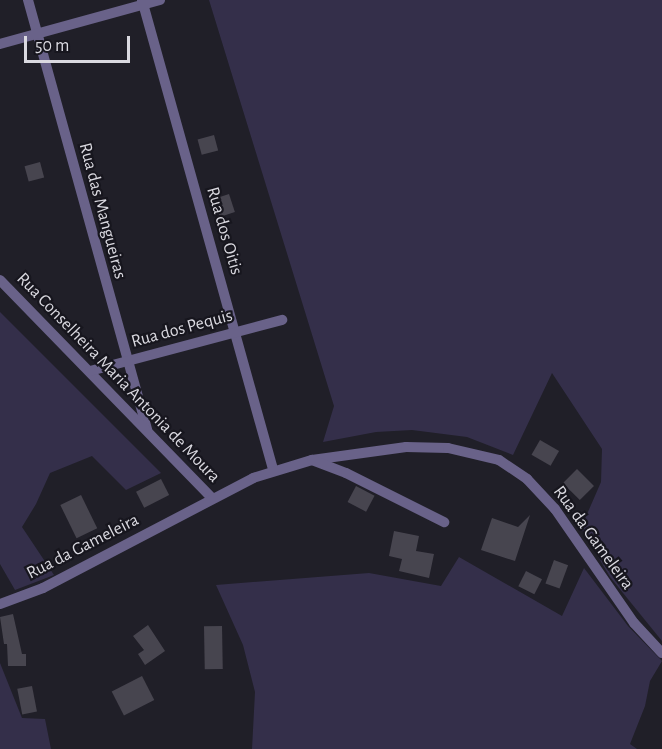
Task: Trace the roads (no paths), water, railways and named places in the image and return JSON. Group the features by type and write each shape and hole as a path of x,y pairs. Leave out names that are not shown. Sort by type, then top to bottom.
{"street":[{"name":"Rua das Mangueiras","path":"28,0 126,362 147,430"},
{"path":"0,44 143,2 160,0"},
{"name":"Rua dos Oitis","path":"143,2 273,470"},
{"name":"Rua Conselheira Maria Antonia de Moura","path":"0,280 212,498"},
{"name":"Rua dos Pequis","path":"90,371 282,320"},
{"name":"Rua da Gameleira","path":"0,604 43,588 212,498 273,470 312,460 406,447 448,448 499,460 526,479 555,509 634,623 662,653"},
{"path":"312,460 346,473 444,522"}]}
